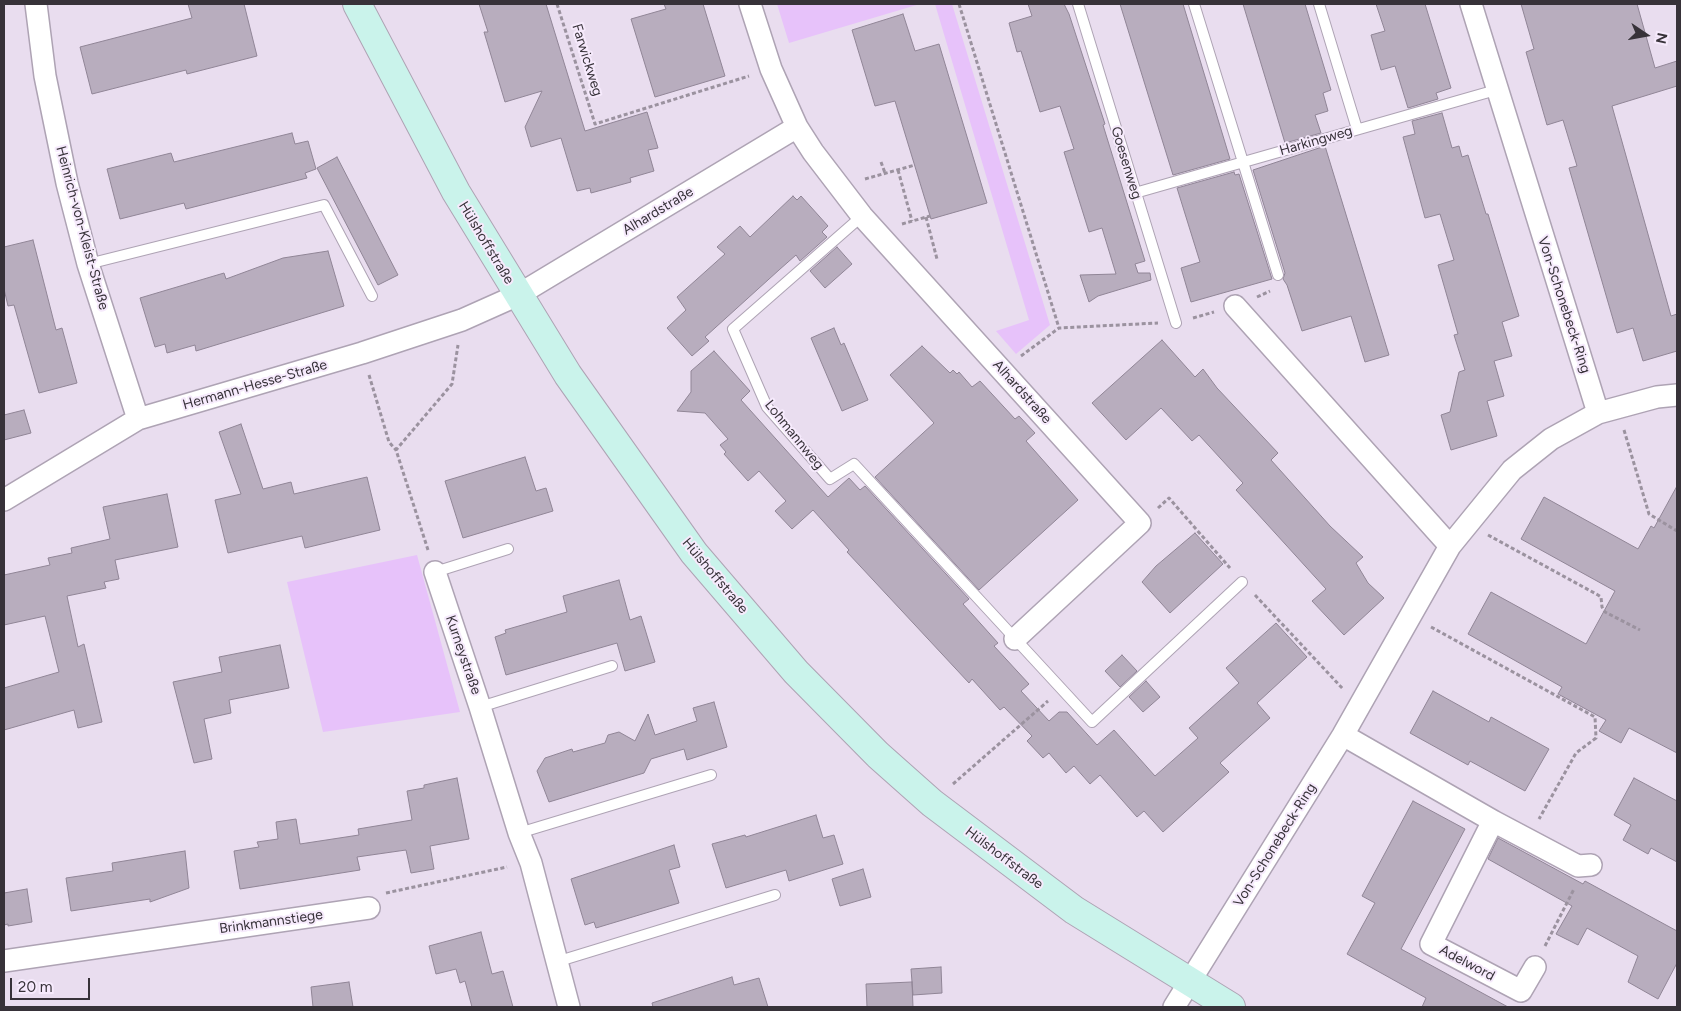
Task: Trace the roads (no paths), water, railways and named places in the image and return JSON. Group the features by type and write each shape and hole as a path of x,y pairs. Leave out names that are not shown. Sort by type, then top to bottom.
{"main road":[{"name":"Hülshoffstraße","path":"357,4 456,192 578,390 694,553 796,672 878,755 932,803 1074,910 1189,983 1231,1007"}],"street":[{"name":"Heinrich-von-Kleist-Straße","path":"36,4 45,76 66,182 88,264 138,419"},
{"name":"Alhardstraße","path":"750,4 771,69 797,127 845,195 1140,523 1015,639"},
{"name":"Von-Schonebeck-Ring","path":"1174,1007 1343,735 1450,546 1512,470 1551,439 1608,411 1496,90 1471,4"},
{"name":"Alhardstraße","path":"518,295 797,127"},
{"name":"Hermann-Hesse-Straße","path":"4,500 138,419 362,353 462,320 518,295"},
{"path":"1235,306 1450,546"},
{"path":"1608,411 1657,397 1677,395"},
{"name":"Kurneystraße","path":"435,572 519,833 531,862 569,1007"},
{"path":"1343,735 1494,821 1528,839 1586,865"},
{"name":"Adelword","path":"1494,821 1431,944 1521,991 1535,966"},
{"name":"Brinkmannstiege","path":"4,961 369,908"}],"lane":[{"name":"Goesenweg","path":"1078,4 1176,323"},
{"path":"1194,4 1278,275"},
{"path":"1319,4 1357,129"},
{"name":"Harkingweg","path":"1135,194 1496,90"},
{"path":"88,264 324,205 372,296"},
{"name":"Lohmannweg","path":"862,216 733,329 767,407 830,479 854,464 1015,639"},
{"path":"435,572 508,549"},
{"path":"1015,639 1092,722 1242,582"},
{"path":"480,707 612,666"},
{"path":"519,833 710,775"},
{"path":"556,962 775,895"}]}
